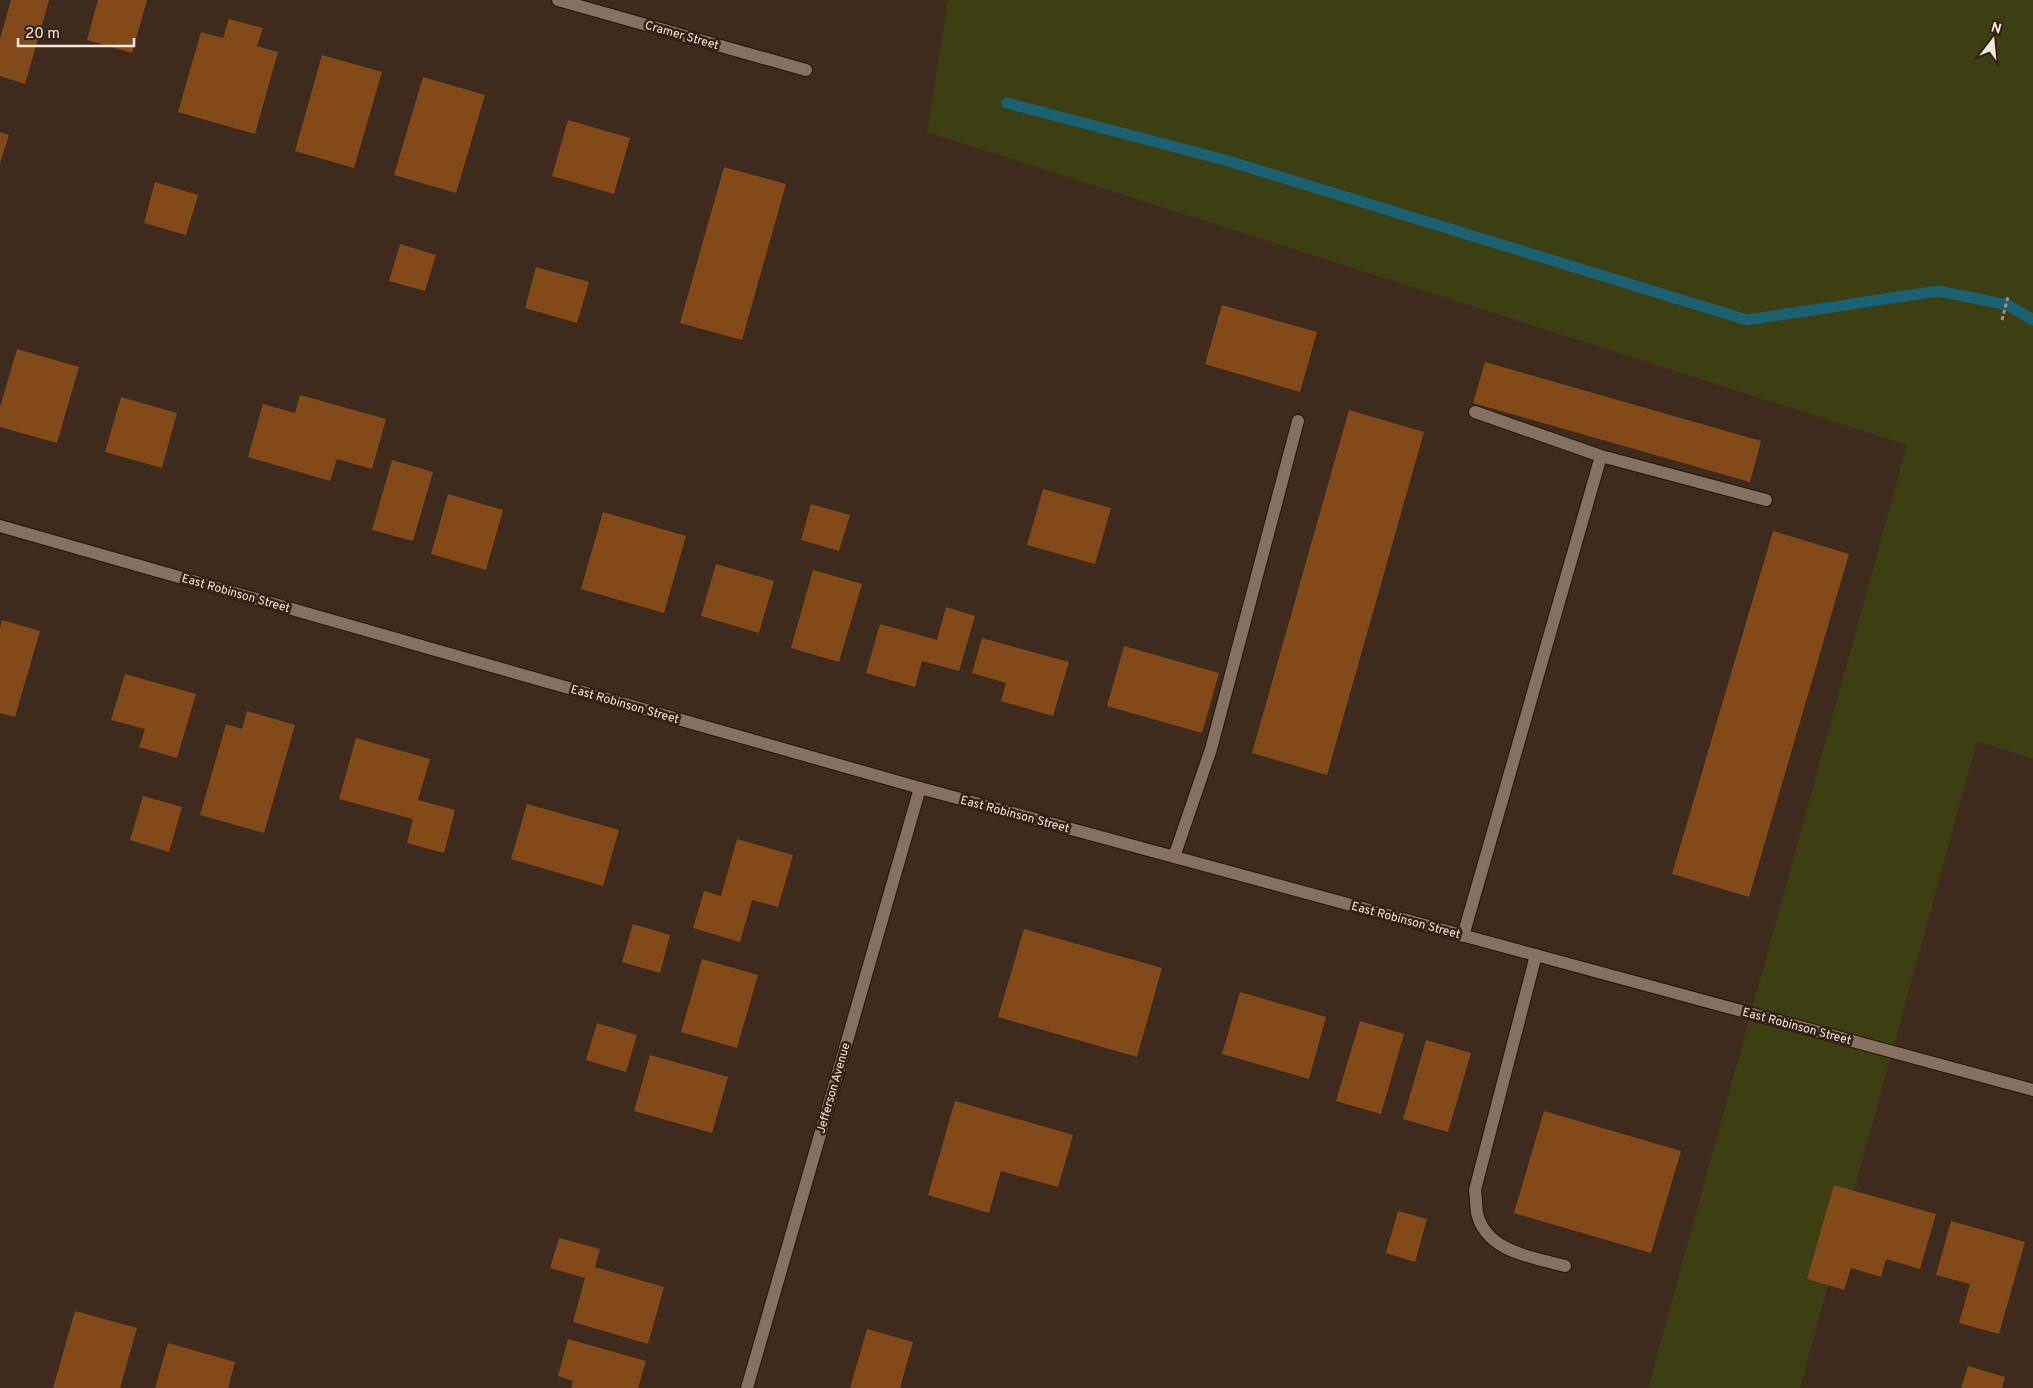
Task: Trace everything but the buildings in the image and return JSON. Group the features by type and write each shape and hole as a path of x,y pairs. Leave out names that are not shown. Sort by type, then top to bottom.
{"street":[{"name":"Cramer Street","path":"558,0 806,70"},
{"path":"1475,412 1601,456 1766,500"},
{"path":"1174,857 1211,749 1298,421"},
{"path":"1463,936 1601,456"},
{"name":"East Robinson Street","path":"0,526 920,788 2033,1090"},
{"name":"Jefferson Avenue","path":"747,1388 920,788"},
{"path":"1536,955 1475,1190 1478,1215 1489,1237 1505,1249 1564,1266"}],"path":[{"path":"2002,320 2008,297"}],"green space":[{"path":"948,0 2033,0 2033,759 1977,741 1800,1388 1648,1388 1907,445 927,132"}],"waterway":[{"path":"1007,103 1225,160 1747,320 1938,291 2008,305 2033,320"}]}
